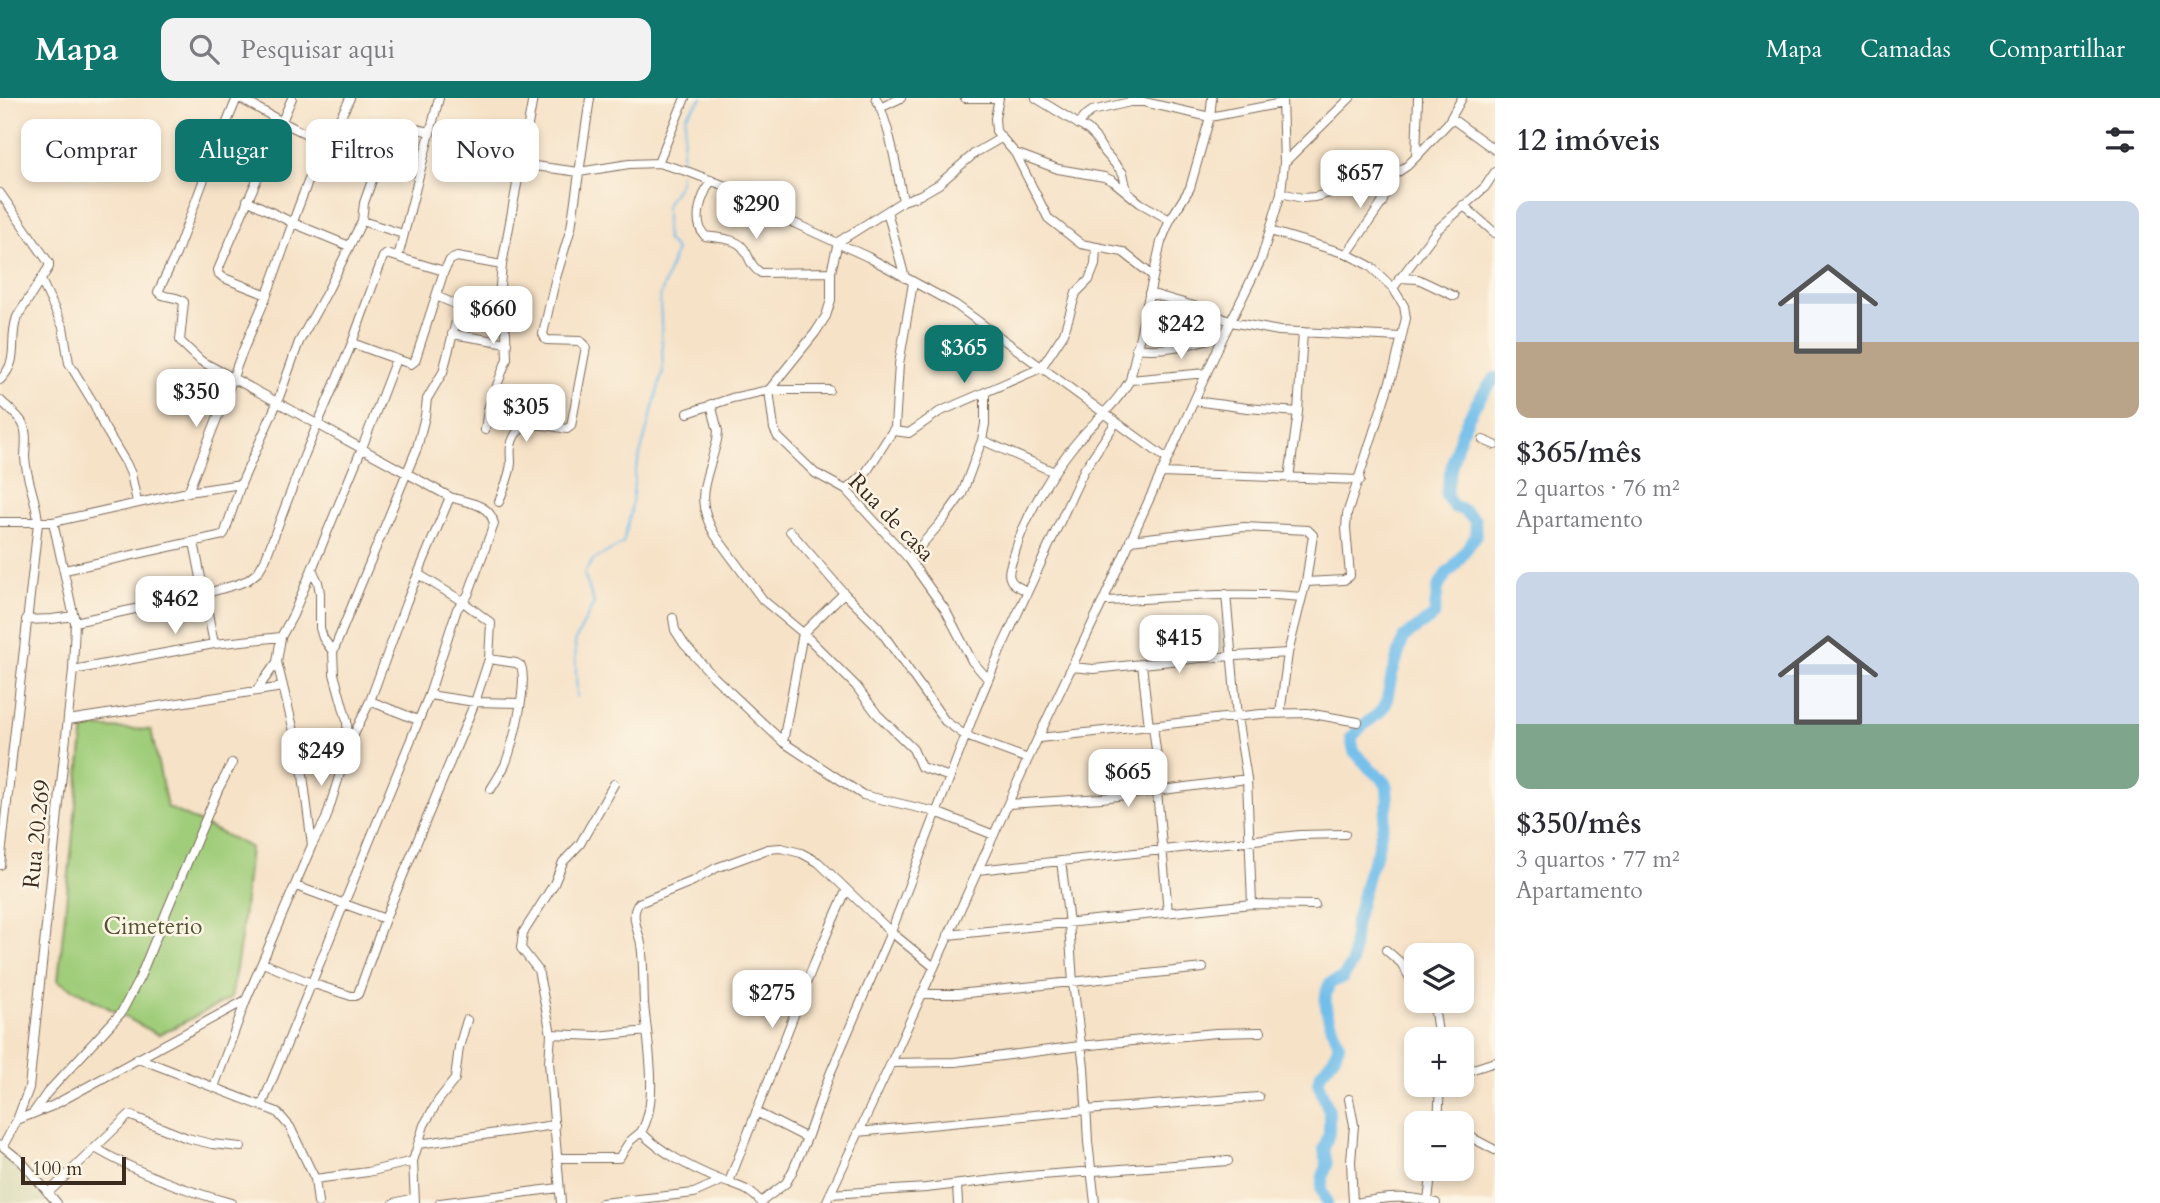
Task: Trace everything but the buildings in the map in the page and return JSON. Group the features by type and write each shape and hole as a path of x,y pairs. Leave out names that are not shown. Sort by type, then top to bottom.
{"street":[{"path":"282,119 292,98"},
{"path":"341,119 350,98"},
{"path":"398,257 439,98"},
{"path":"529,119 533,98"},
{"path":"499,502 511,465 510,449 514,435 532,424 567,429 572,426 586,347 580,341 546,340 543,334 571,228 590,98"},
{"path":"658,163 685,98"},
{"path":"876,98 903,201"},
{"path":"880,108 901,98"},
{"path":"965,98 998,98 996,131 1015,153 1048,218 1081,244 1122,252 1153,276"},
{"path":"1027,591 1013,583 1009,571 1018,543 1054,472 1081,437 1119,398 1130,380 1161,242 1170,220 1190,188 1210,117 1212,98"},
{"path":"1284,163 1350,98"},
{"path":"1416,157 1418,98"},
{"path":"1281,193 1308,198 1392,176 1416,157 1451,118 1462,98"},
{"path":"262,1105 429,695 457,608 468,594 494,524 486,508 450,497 318,426 201,361 182,343 184,302 158,292 176,254 236,99 280,119"},
{"path":"1041,99 1095,137 1123,173 1128,191"},
{"path":"826,1203 1206,373 1261,260 1281,193 1284,163 1282,100 1210,117 1144,102 1130,102 1092,110 1079,125"},
{"path":"1451,118 1495,149"},
{"path":"418,131 430,132"},
{"path":"769,390 826,316 831,300 831,272 838,242 903,201 939,184 975,153 1001,138"},
{"path":"1015,153 1058,169 1104,177 1128,191 1140,203 1170,220"},
{"path":"539,167 579,172 629,164 658,163 711,180 794,223 838,242 956,305 1167,459"},
{"path":"1393,288 1437,230 1485,187 1495,172"},
{"path":"1347,254 1382,203 1392,176"},
{"path":"711,180 702,197 699,212 700,228 705,236 741,245 751,265 761,273 831,272"},
{"path":"255,182 218,270 223,278 267,295"},
{"path":"188,492 267,295 309,182"},
{"path":"65,570 217,537 225,532 299,342 362,221 364,203 371,182"},
{"path":"485,430 488,408 507,364 505,323 498,307 502,265 517,182"},
{"path":"0,193 49,263 48,270 16,317 12,363 0,380"},
{"path":"247,200 349,246"},
{"path":"1463,205 1495,233"},
{"path":"887,211 905,278"},
{"path":"362,221 403,234"},
{"path":"1269,232 1347,254 1370,266 1393,288 1404,306 1406,318 1395,366 1347,514 1350,576 1345,580 1306,582"},
{"path":"894,431 909,433 939,412 1041,368 1064,333 1076,293 1089,280 1095,265 1096,248"},
{"path":"26,620 74,619 204,594 248,580 258,572 352,343 383,257 387,254 444,271"},
{"path":"352,343 411,364 415,361 450,260 457,257 502,265"},
{"path":"1399,278 1418,279 1454,296"},
{"path":"41,280 63,327 69,363 126,463 137,502"},
{"path":"846,490 867,471 881,446 894,431 898,364 913,283"},
{"path":"1149,293 1201,307 1231,323 1279,331 1401,337"},
{"path":"348,747 347,721 334,674 333,652 416,448 429,394 441,379 459,310 436,296"},
{"path":"1289,478 1298,412 1303,332"},
{"path":"452,334 507,343"},
{"path":"1136,348 1164,350 1224,335"},
{"path":"312,845 301,760 277,662 281,637 293,615 396,359"},
{"path":"1130,380 1206,373"},
{"path":"688,413 711,404 769,390 829,390"},
{"name":"Rua de casa","path":"769,390 774,429 781,441 815,473 846,490 909,559 946,611 972,661 988,679"},
{"path":"909,559 962,494 982,440 985,392"},
{"path":"0,400 23,425 25,458 37,504 38,523 0,865"},
{"path":"1194,401 1298,412"},
{"path":"711,404 718,440 702,489 702,503 709,524 763,600 803,633 856,685 877,714 906,741 921,766 950,777"},
{"path":"642,1132 659,1148 751,1192 761,1202 786,1183 891,932 988,679 1084,470 1116,422"},
{"path":"982,440 1054,472"},
{"path":"1483,440 1495,445"},
{"path":"1161,473 1360,480"},
{"path":"0,522 53,522 137,502 242,484"},
{"path":"214,1087 246,1000 312,845 326,819 348,747 370,701 450,497"},
{"name":"Rua 20.269","path":"1,1145 17,1120 29,1088 73,670 74,619 53,522"},
{"path":"1130,540 1244,527 1308,530 1313,535 1306,582 1288,653 1280,714"},
{"path":"790,531 878,627 946,721 965,736 1028,759"},
{"path":"194,542 214,644"},
{"path":"312,569 320,593 320,628 323,638 333,652"},
{"path":"263,963 311,983 351,996 358,994 385,919 424,830 475,702 489,659 491,623 462,601 418,574"},
{"path":"783,742 803,633 844,593"},
{"path":"1103,601 1226,594 1302,597"},
{"path":"1226,594 1237,716 1247,779 1252,904"},
{"path":"673,618 674,630 684,644 783,742 863,795 936,812 994,835"},
{"path":"73,670 214,644 281,637"},
{"path":"1071,667 1094,669 1288,653"},
{"path":"489,659 521,666 523,684 510,750 491,789"},
{"path":"256,691 277,662"},
{"path":"1143,664 1159,791 1168,912"},
{"path":"68,720 283,687"},
{"path":"429,695 475,702 520,704"},
{"path":"370,701 418,720"},
{"path":"1038,738 1237,716 1307,713 1358,722"},
{"path":"33,1114 47,1093 121,1013 140,977 167,908 232,763"},
{"path":"1008,804 1056,802 1247,779"},
{"path":"561,1203 549,1062 551,1034 538,970 521,948 523,933 554,884 563,862 584,837 614,784"},
{"path":"978,870 1300,835 1345,834"},
{"path":"558,1158 618,1158 630,1141 642,1132 649,1116 641,944 634,912 639,903 693,881 706,872 775,848 802,853 812,857 891,932 934,967"},
{"path":"1061,861 1084,1067 1095,1203"},
{"path":"296,887 344,902 385,919"},
{"path":"602,1203 677,1200 724,1181 756,1112 815,961 846,891"},
{"path":"948,935 1252,904 1315,905"},
{"path":"1386,950 1404,969"},
{"path":"922,994 958,994 1203,968"},
{"path":"17,1120 52,1106 246,1000"},
{"path":"394,1203 415,1200 413,1160 424,1125 455,1079 459,1047 467,1020"},
{"path":"551,1034 597,1035 647,1031"},
{"path":"891,1063 955,1062 1080,1045 1216,1033 1261,1032"},
{"path":"138,1059 277,1112 285,1119 315,1179 318,1203"},
{"path":"1474,1069 1495,1062"},
{"path":"858,1132 1259,1097"},
{"path":"1349,1099 1354,1125 1351,1161 1354,1203 1385,1197 1432,1202 1432,1181"},
{"path":"756,1112 807,1138"},
{"path":"48,1193 129,1115 187,1138 241,1147"},
{"path":"418,1144 555,1125"},
{"path":"1474,1139 1495,1150"},
{"path":"1,1145 21,1161 57,1203"},
{"path":"94,1148 129,1168 231,1203"},
{"path":"315,1179 368,1172 413,1160"},
{"path":"830,1194 1228,1161"},
{"path":"957,1185 958,1203"},
{"path":"440,1203 559,1188"}],"shaded area":[{"path":"0,1156 13,1163 48,1203 0,1203"}],"green space":[{"name":"Cimeterio","path":"84,727 151,730 167,807 250,847 241,938 231,998 159,1035 58,981"}],"waterway":[{"path":"681,165 686,116 702,98"},
{"path":"577,698 575,641 594,603 584,574 592,561 623,543 631,512 635,473 663,371 660,297 676,250 666,239 666,205 680,182 680,174"},
{"path":"1327,1203 1321,1189 1327,1165 1324,1149 1329,1133 1329,1111 1318,1082 1339,1044 1327,1014 1327,991 1330,983 1343,978 1352,963 1355,925 1369,871 1376,855 1388,802 1387,787 1382,778 1354,751 1351,738 1386,704 1404,637 1434,616 1438,588 1476,536 1475,520 1463,510 1454,507 1446,496 1452,463 1462,433 1475,405 1495,378"}]}
